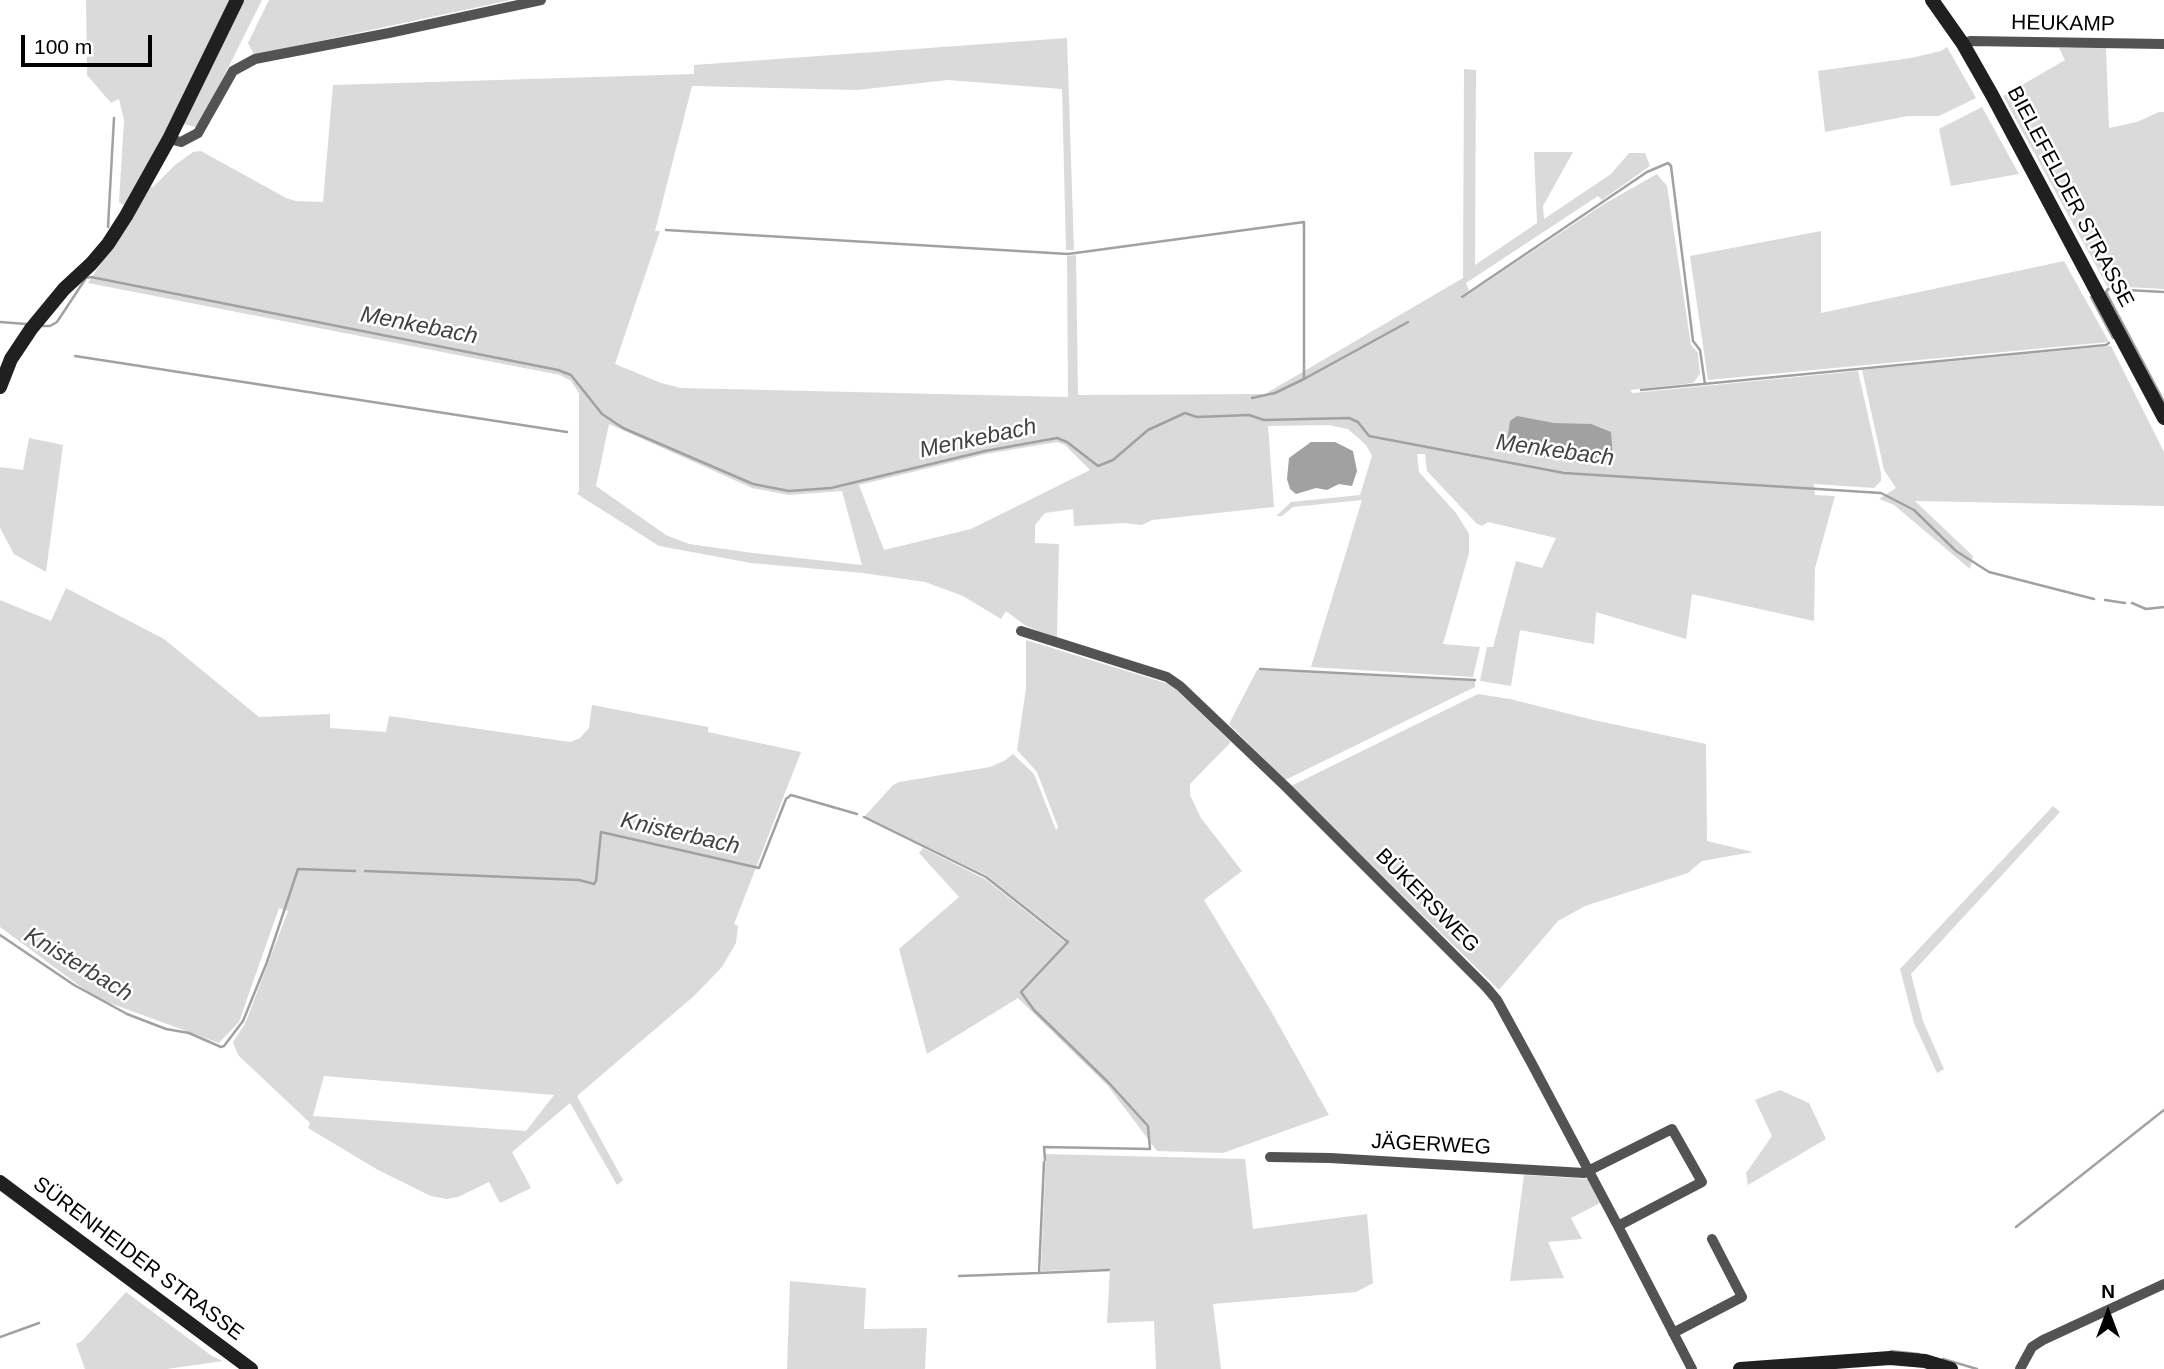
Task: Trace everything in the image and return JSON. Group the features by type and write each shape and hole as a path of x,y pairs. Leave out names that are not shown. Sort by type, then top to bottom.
{"main road":[{"path":"0,387 11,359 46,308 108,244 169,139 237,0"},
{"name":"BIELEFELDER STRASSE","path":"1932,0 1963,44 1992,95 2164,418"},
{"name":"SÜRENHEIDER STRASSE","path":"0,1182 251,1369"},
{"path":"1740,1369 1890,1358 1925,1361 1951,1369"}],"street":[{"path":"169,139 181,142 198,133 233,71 255,59 541,0"},
{"name":"HEUKAMP","path":"1963,44 1970,41 2164,44"},
{"name":"BÜKERSWEG","path":"1020,631 1167,677 1191,694 1492,994 1589,1171 1692,1369"},
{"path":"1589,1171 1665,1130 1672,1129 1676,1132 1702,1182 1618,1226"},
{"name":"JÄGERWEG","path":"1270,1157 1584,1173 1589,1171"},
{"path":"1673,1333 1742,1297 1712,1239"},
{"path":"2020,1369 2032,1347 2043,1340 2164,1284"}],"shaded area":[{"path":"86,0 231,0 173,120 125,206 119,202 124,120 119,99 111,103 87,75"},
{"path":"244,0 262,0 204,116 195,127 183,124"},
{"path":"269,0 511,0 254,55 248,43"},
{"path":"1067,38 1074,250 1066,250 1062,89 948,80 857,90 692,86 655,231 660,231 615,364 661,383 681,388 1068,397 1067,256 1076,255 1078,395 1265,394 1463,278 1464,69 1476,70 1475,265 1537,223 1534,152 1573,152 1543,206 1544,219 1611,174 1629,153 1645,153 1650,166 1602,200 1598,196 1466,283 1469,290 1461,299 1604,204 1657,174 1667,186 1691,345 1698,353 1700,374 1693,383 1630,390 1633,393 1858,371 1881,481 1874,488 1814,484 1815,495 1835,496 1815,568 1814,621 1692,594 1686,639 1596,612 1594,644 1520,630 1511,686 1480,681 1487,647 1493,647 1516,561 1542,568 1556,538 1488,522 1482,526 1476,523 1427,471 1425,454 1417,454 1419,472 1456,513 1469,534 1469,553 1443,644 1480,647 1473,677 1311,667 1362,500 1293,507 1282,516 1276,516 1291,502 1360,495 1372,456 1366,445 1348,429 1328,425 1268,426 1274,507 1152,520 1142,525 1124,523 1074,526 1073,509 1045,513 1035,525 1035,543 1059,544 1057,638 1026,626 1006,611 1001,619 963,596 925,582 863,573 751,563 659,546 577,494 579,393 571,381 560,375 88,283 149,186 153,187 193,152 201,151 286,198 323,202 333,85 694,74 694,65","holes":["609,424 752,488 789,495 842,491 862,565 689,544 666,535 596,486","1057,442 1065,445 1090,470 971,529 884,550 859,485 986,454"]},
{"path":"1947,47 1976,98 1939,116 1908,116 1825,132 1818,71 1911,58"},
{"path":"2059,48 2106,48 2109,128 2164,112 2164,289 2107,286 2003,96 2065,60"},
{"path":"1982,107 2019,174 1951,186 1939,129"},
{"path":"1821,231 1821,313 2064,261 2109,342 1708,380 1690,256"},
{"path":"2111,346 2164,452 2164,506 1915,501 1973,556 1970,569 1894,505 1879,499 1896,488 1884,470 1862,370"},
{"path":"29,438 63,445 46,572 14,554 0,528 0,467 23,470"},
{"path":"66,588 164,639 259,717 330,714 330,728 386,732 389,716 570,742 580,738 589,728 592,705 708,727 708,732 801,752 734,924 738,926 736,943 722,967 694,996 577,1096 623,1180 617,1185 570,1103 512,1152 531,1188 500,1203 489,1182 458,1197 446,1199 431,1196 378,1170 308,1128 310,1123 238,1055 233,1042 245,1024 288,911 279,908 239,1022 219,1043 96,998 0,927 0,600 51,621","holes":["324,1076 554,1095 526,1131 313,1116"]},
{"path":"1026,640 1172,685 1231,742 1190,784 1190,795 1201,818 1242,871 1204,900 1271,1011 1329,1115 1223,1153 1157,1151 1108,1086 1018,998 927,1054 899,949 959,897 919,853 923,848 985,879 1064,941 1067,939 986,875 864,817 893,785 899,782 990,767 1013,754 1034,774 1056,830 1058,827 1037,772 1017,750 1026,688"},
{"path":"1257,670 1475,681 1475,687 1285,780 1229,724"},
{"path":"1478,694 1706,744 1707,841 1753,852 1702,861 1688,873 1585,906 1558,921 1499,990 1291,786"},
{"path":"2053,806 2060,812 1911,974 1923,1021 1944,1069 1937,1073 1914,1023 1900,969"},
{"path":"1780,1090 1809,1103 1826,1139 1748,1185 1746,1173 1772,1136 1755,1100"},
{"path":"1046,1154 1245,1159 1253,1229 1367,1214 1373,1283 1356,1292 1213,1304 1221,1369 1156,1369 1154,1321 1107,1323 1110,1269 1041,1271"},
{"path":"1524,1175 1590,1179 1602,1202 1571,1218 1582,1239 1548,1242 1564,1278 1510,1281"},
{"path":"790,1281 866,1288 864,1329 927,1328 925,1369 787,1369"},
{"path":"126,1292 212,1356 223,1361 167,1369 85,1369 76,1344 82,1341"}],"water":[{"path":"1517,416 1554,423 1591,424 1611,432 1613,458 1608,465 1509,451 1506,445 1510,421"},
{"path":"1311,442 1335,442 1353,451 1357,471 1352,486 1339,484 1327,490 1316,488 1296,494 1290,489 1287,479 1289,458"}],"waterway":[{"path":"108,227 114,118"},
{"path":"1462,297 1647,172 1668,163 1671,166 1693,341 1700,350 1705,384"},
{"path":"666,230 1068,254 1304,222 1304,379"},
{"name":"Menkebach","path":"42,326 57,322 86,278 91,277 558,370 571,375 602,414 623,428 753,484 789,491 831,488 985,451 1057,438 1067,442 1098,466 1113,460 1148,430 1185,413 1197,417 1249,415 1264,420 1349,418 1358,422 1369,436 1564,473 1881,493 1914,510 1956,551 1989,572 2094,599"},
{"path":"2108,289 2106,292 2164,402"},
{"path":"2108,289 2164,292"},
{"path":"2091,297 2113,338"},
{"name":"Menkebach","path":"0,322 26,324"},
{"path":"1252,398 1275,393 1304,379 1408,322"},
{"path":"1641,390 2109,343"},
{"path":"75,356 567,432"},
{"name":"Menkebach","path":"2105,600 2125,603"},
{"name":"Menkebach","path":"2132,603 2146,609 2164,607"},
{"path":"1260,669 1475,680"},
{"name":"Knisterbach","path":"365,871 579,880 594,884 601,832 759,868 786,799 791,795 857,814"},
{"path":"864,817 986,877 1068,942 1021,992 1034,1010 1109,1083 1148,1126 1150,1149 1044,1147 1045,1160"},
{"name":"Knisterbach","path":"0,935 74,985 127,1014 166,1029 189,1033 221,1047 243,1021 267,962 298,869 355,871"},
{"path":"2016,1227 2164,1110"},
{"path":"959,1276 1039,1273 1044,1162"},
{"path":"1039,1273 1109,1270"},
{"path":"0,1337 39,1323"},
{"path":"1891,1351 1919,1354"},
{"path":"1943,1359 1977,1369"}]}
